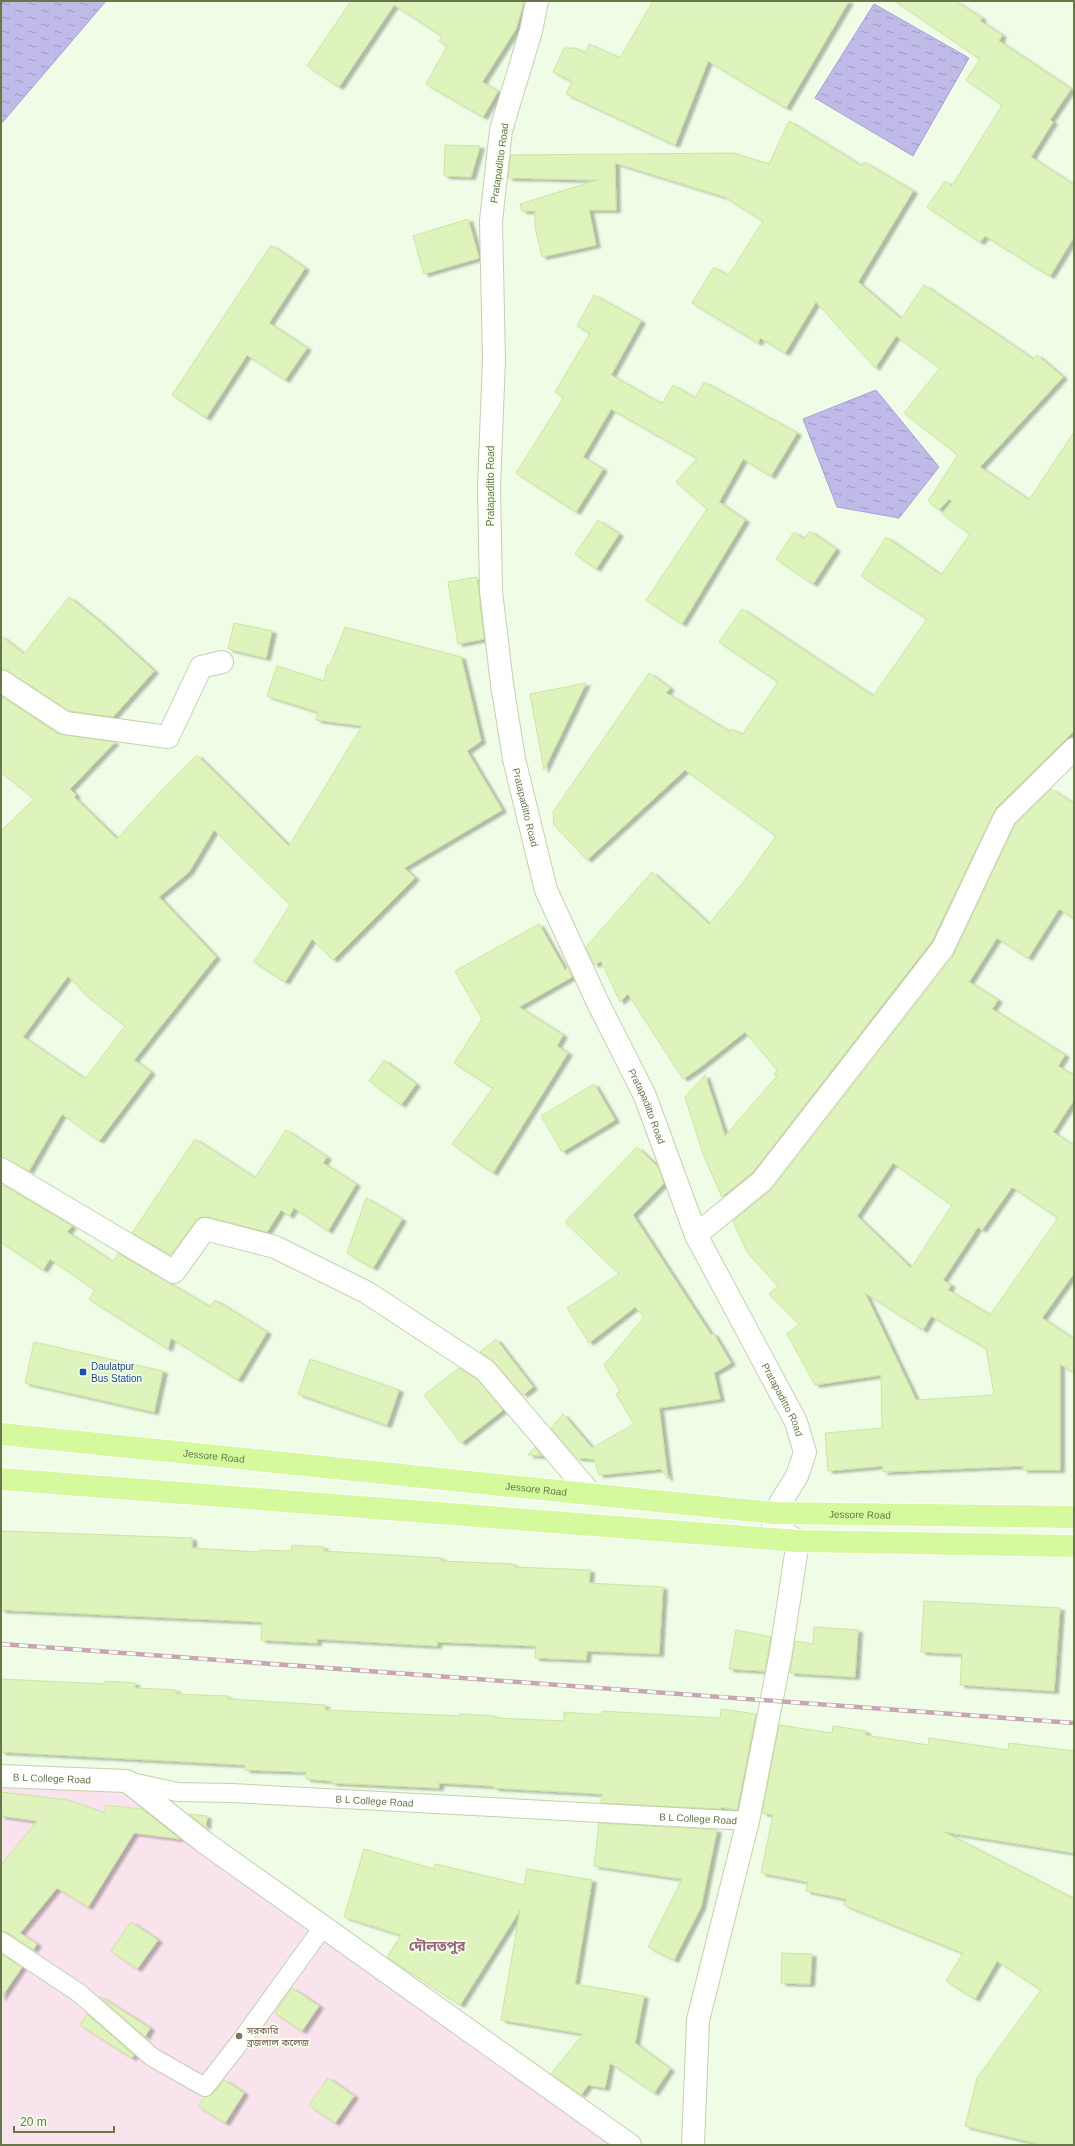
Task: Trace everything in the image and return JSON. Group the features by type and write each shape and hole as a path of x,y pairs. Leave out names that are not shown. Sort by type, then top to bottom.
{"highway":[{"name":"Jessore Road","path":"1,1434 774,1513 1074,1517"},
{"path":"1,1479 798,1540 1074,1546"}],"street":[{"name":"Pratapaditto Road","path":"537,1 531,31 501,130 490,221 494,360 489,487 491,591 502,684 514,759 546,890 598,1003 645,1096 696,1235 796,1422 805,1452 797,1476 774,1513"},
{"path":"1,681 65,723 168,737 201,667 222,662"},
{"path":"696,1235 762,1181 943,948 1005,817 1074,750"},
{"path":"1,1169 174,1272 205,1229 276,1247 366,1292 485,1370 591,1494"},
{"path":"693,2145 698,2020 748,1821 781,1652 798,1540 773,1526 774,1513"},
{"name":"B L College Road","path":"1,1776 127,1781"},
{"path":"127,1781 204,1842 630,2145"}],"lane":[{"name":"B L College Road","path":"127,1781 177,1792 248,1794 748,1821"},
{"path":"1,1941 79,1993 152,2057 205,2087 240,2042 323,1927"}],"shaded area":[{"name":"সরকারি ব্রজলাল কলেজ","path":"1,1776 127,1781 630,2145 1,2145"}],"water":[{"path":"1,1 106,1 1,124"},
{"path":"874,4 969,58 913,156 815,98"},
{"path":"876,390 939,467 899,518 837,507 803,419"}],"building":[{"path":"351,1 524,1 516,29 482,82 498,91 483,117 426,84 447,46 439,41 442,36 394,5 339,87 307,66"},
{"path":"653,1 849,1 786,108 708,61 675,145 566,94 572,81 553,72 564,48 575,48 586,53 589,44 620,58"},
{"path":"895,1 955,1 982,18 980,21 1002,35 999,41 1071,89 1050,120 1053,122 1031,157 1074,185 1074,237 1050,276 985,236 980,242 927,207 945,181 952,186 1002,105 966,80 980,59"},
{"path":"789,121 862,166 864,162 913,191 858,282 901,319 924,285 1033,359 1037,355 1063,377 980,467 1029,500 1074,432 1074,731 996,808 932,941 753,1172 722,1197 703,1154 685,1097 705,1075 725,1136 777,1076 774,1074 777,1070 745,1032 683,1079 628,994 620,1002 601,961 594,965 586,947 652,872 709,924 745,880 776,836 685,770 587,860 554,825 553,812 649,673 670,688 666,693 730,732 732,729 742,735 778,682 719,642 742,609 873,696 927,619 861,576 886,537 941,575 970,534 942,514 952,501 949,499 939,510 928,501 958,455 904,413 940,368 896,336 875,368 816,302 785,353 760,338 758,343 692,303 714,267 728,276 763,221 725,197 615,163 616,210 589,210 596,245 542,257 535,227 535,211 522,211 520,204 597,180 508,178 511,155 733,153 769,164"},
{"path":"445,145 480,146 471,177 444,176"},
{"path":"468,219 479,258 424,274 413,236"},
{"path":"271,245 305,268 269,323 307,348 285,380 247,355 206,418 172,395"},
{"path":"594,295 641,321 611,375 662,404 673,385 695,398 704,382 797,433 771,476 743,459 719,502 745,520 682,624 646,600 707,509 676,482 697,458 611,409 583,457 603,469 576,512 516,473 564,397 555,392 590,333 577,326"},
{"path":"598,520 619,534 596,569 575,554"},
{"path":"810,531 836,549 813,584 776,559 794,532 804,539"},
{"path":"477,577 484,639 458,644 448,582"},
{"path":"69,597 100,622 154,671 113,717 69,711 8,671 1,669 1,636 24,654"},
{"path":"234,623 272,631 266,658 228,649"},
{"path":"345,627 461,657 481,741 467,751 502,810 404,868 415,878 333,960 312,939 285,982 254,962 290,905 214,830 189,872 159,897 216,957 134,1060 151,1072 99,1141 62,1114 29,1171 1,1157 1,831 34,799 1,772 1,696 58,734 115,742 70,789 76,795 74,797 117,839 160,792 197,755 289,846 362,726 316,720 318,712 267,696 277,666 324,681 327,665 330,665","holes":["68,976 88,997 125,1026 85,1079 23,1037"]},
{"path":"586,683 544,770 530,694"},
{"path":"1051,789 1074,804 1074,918 1059,909 1028,958 997,938 969,982 998,1000 992,1009 1065,1055 1058,1066 1074,1076 1074,1100 1053,1132 1074,1146 1074,1273 1042,1318 1074,1339 1074,1373 1060,1364 1060,1470 1023,1470 1023,1466 883,1472 883,1466 828,1471 825,1433 882,1428 881,1375 815,1385 787,1334 799,1324 769,1294 778,1286 747,1252 733,1221 772,1189 953,956 1015,824","holes":["893,1163 952,1205 911,1268 857,1216","1012,1187 1058,1218 990,1315 948,1290 951,1285 943,1280 978,1227 982,1230","865,1293 923,1330 931,1316 986,1348 994,1395 916,1400"]},
{"path":"539,924 565,970 568,967 572,977 519,1007 563,1035 557,1046 568,1053 493,1173 452,1144 493,1088 454,1063 482,1019 455,971"},
{"path":"384,1060 416,1084 401,1105 369,1081"},
{"path":"594,1084 615,1120 562,1152 541,1116"},
{"path":"286,1130 327,1157 323,1163 356,1184 328,1231 294,1208 289,1216 281,1210 267,1232 208,1217 200,1217 171,1255 132,1233 195,1139 255,1178"},
{"path":"637,1147 658,1167 664,1183 633,1215 711,1335 713,1333 731,1363 714,1373 720,1399 659,1408 668,1479 661,1469 599,1475 594,1459 577,1458 551,1428 563,1414 592,1448 634,1424 616,1394 620,1391 604,1365 644,1317 635,1307 589,1343 567,1308 619,1274 565,1222"},
{"path":"1,1184 72,1226 67,1232 113,1262 118,1253 210,1307 215,1300 267,1332 238,1380 171,1338 168,1349 89,1299 95,1290 50,1259 43,1270 1,1242"},
{"path":"366,1198 402,1219 373,1268 347,1253"},
{"path":"496,1339 533,1387 523,1395 494,1362 480,1352"},
{"path":"34,1342 163,1371 154,1412 25,1383"},
{"path":"310,1359 399,1390 387,1425 298,1394"},
{"path":"459,1368 477,1379 503,1410 461,1443 424,1395"},
{"path":"535,1447 542,1456 528,1455"},
{"path":"1,1531 192,1538 192,1548 259,1552 260,1550 291,1551 292,1545 324,1547 324,1551 442,1558 441,1561 514,1564 514,1567 590,1570 589,1583 663,1587 659,1654 587,1651 586,1660 535,1658 536,1646 437,1642 437,1646 317,1639 317,1643 261,1640 262,1622 1,1610"},
{"path":"924,1601 1060,1608 1054,1691 960,1685 962,1654 921,1652"},
{"path":"814,1627 858,1630 855,1677 790,1673 795,1641 813,1644"},
{"path":"736,1630 771,1637 765,1671 729,1669"},
{"path":"1,1679 105,1684 105,1681 135,1683 135,1688 176,1690 176,1694 228,1696 228,1699 325,1705 325,1710 460,1716 460,1714 495,1716 495,1718 564,1721 564,1712 602,1715 602,1711 720,1718 721,1709 756,1714 737,1810 721,1807 721,1809 601,1803 602,1794 494,1788 494,1786 439,1783 439,1788 332,1783 332,1781 306,1779 306,1772 245,1770 245,1765 1,1752"},
{"path":"779,1725 832,1733 833,1726 866,1731 865,1735 928,1745 929,1738 1008,1750 1009,1743 1074,1751 1074,1853 944,1832 1074,1899 1074,2145 1042,2145 965,2126 977,2078 1041,1990 997,1961 975,1999 946,1981 963,1953 844,1905 846,1899 806,1891 808,1882 761,1873 773,1815 762,1813"},
{"path":"1,1792 67,1800 105,1813 106,1805 142,1809 180,1839 134,1833 88,1907 57,1888 20,1933 37,1944 33,1950 7,1932 1,1931 1,1865 37,1821 1,1816"},
{"path":"189,1814 207,1816 206,1827"},
{"path":"599,1823 717,1830 701,1907 674,1960 648,1947 682,1879 594,1866"},
{"path":"364,1849 434,1869 435,1864 524,1885 527,1869 592,1880 575,1984 644,1996 635,2043 670,2069 654,2093 610,2063 605,2088 588,2085 581,2095 551,2074 583,2034 501,2020 520,1910 460,2005 387,1957 401,1935 344,1917"},
{"path":"131,1922 158,1940 137,1969 111,1951"},
{"path":"782,1953 812,1954 810,1984 781,1983"},
{"path":"1,1954 22,1967 1,1998"},
{"path":"292,1988 319,2006 302,2031 275,2013"},
{"path":"99,1996 150,2028 145,2037"},
{"path":"87,2014 134,2055 132,2058 80,2025"},
{"path":"328,2078 354,2096 335,2123 309,2105"},
{"path":"224,2080 244,2093 225,2123 198,2106 204,2097 213,2094"}],"railway":[{"path":"1,1644 1074,1723"}],"place":[{"name":"Daulatpur Bus Station","path":"83,1372"},
{"name":"সরকারি ব্রজলাল কলেজ","path":"239,2036"}],"district":[{"name":"দৌলতপুর","path":"437,1946"}]}
